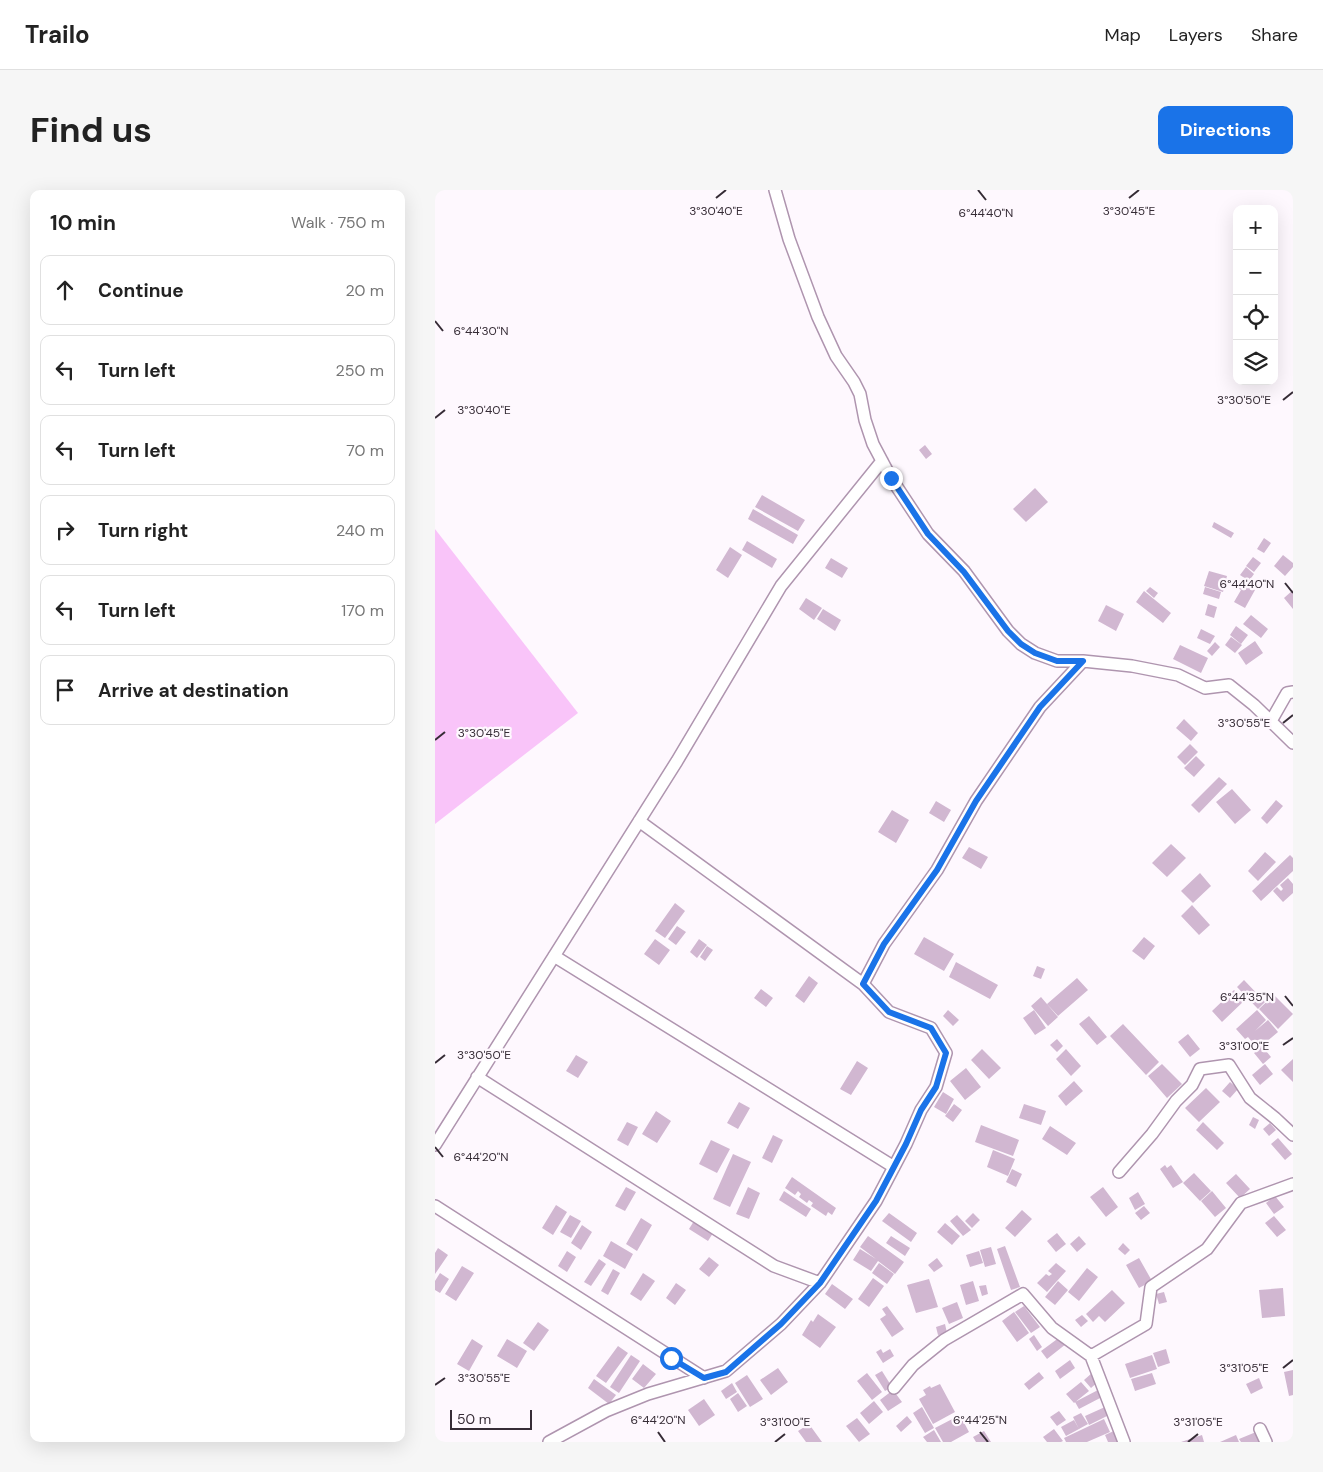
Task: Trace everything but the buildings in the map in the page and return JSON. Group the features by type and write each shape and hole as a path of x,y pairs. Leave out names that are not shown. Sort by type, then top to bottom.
{"street":[{"path":"775,190 789,239 818,317 836,356 860,394 865,420 873,444 891,478 928,534 964,572 1003,625 1021,644 1035,653 1057,661 1083,661 1131,666 1178,675 1205,688 1229,685 1271,721 1293,743"},
{"path":"435,1145 677,761 781,586 882,461"},
{"path":"863,984 884,944 937,870 976,801 1040,707 1083,661"},
{"path":"1271,721 1287,693 1293,692"},
{"path":"549,1442 607,1410 649,1394 726,1372 781,1324 820,1283 876,1201 906,1144 921,1110 936,1087 946,1053 931,1028 889,1012 863,984 639,821"},
{"path":"554,956 894,1167"},
{"path":"1119,1172 1152,1134 1176,1101 1192,1085 1200,1070 1229,1065 1250,1098 1293,1135"},
{"path":"477,1077 773,1266 820,1283"},
{"path":"1091,1356 1147,1324 1151,1287 1207,1249 1241,1203 1293,1184"},
{"path":"435,1206 704,1378"},
{"path":"894,1388 913,1365 944,1340 1023,1294 1051,1328 1091,1356 1124,1442"},
{"path":"1260,1429 1267,1442"}],"shaded area":[{"path":"435,529 578,713 435,824"}],"route":[{"path":"671,1358 704,1378 726,1372 781,1324 820,1283 876,1201 906,1144 921,1110 936,1087 946,1053 931,1028 889,1012 863,984 884,944 937,870 976,801 1040,707 1083,661 1057,661 1035,653 1021,644 987,605 964,572 928,534 891,478"}]}
